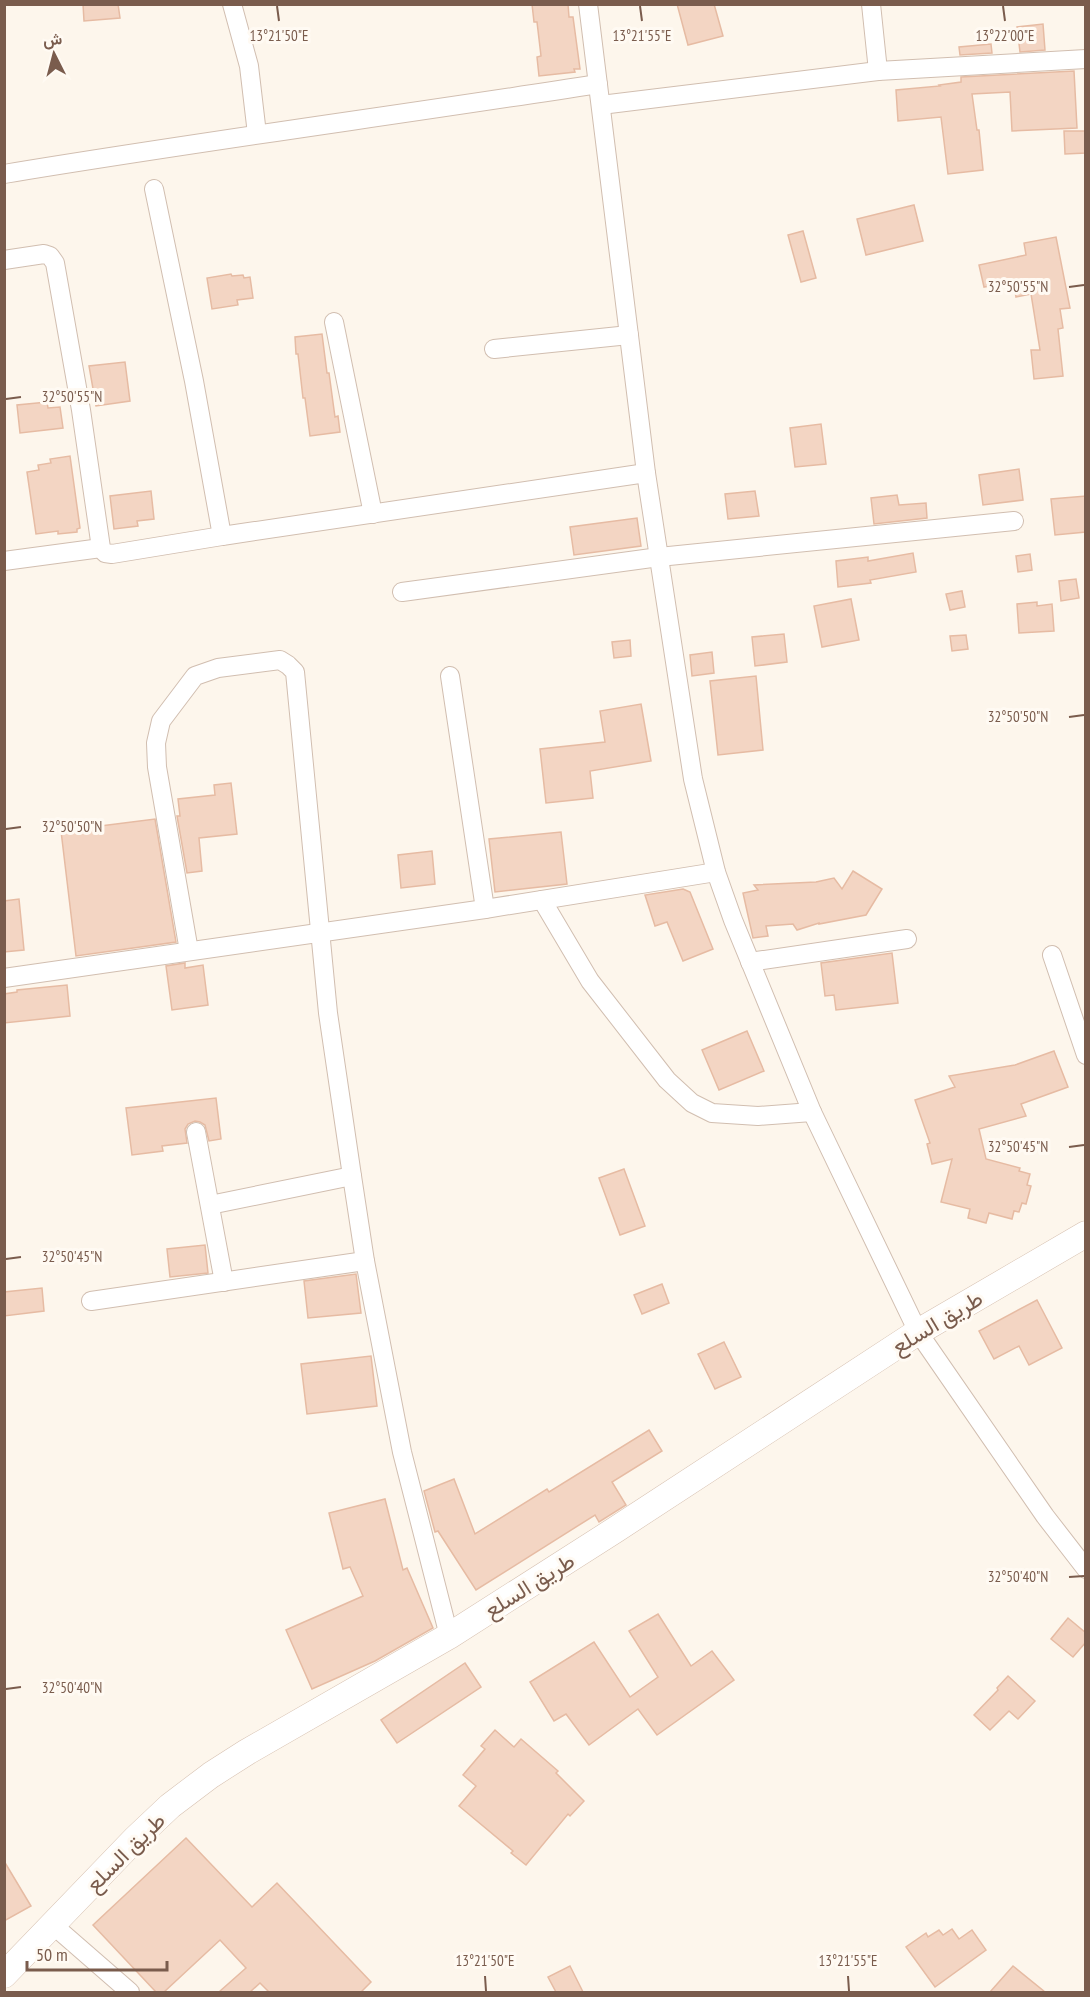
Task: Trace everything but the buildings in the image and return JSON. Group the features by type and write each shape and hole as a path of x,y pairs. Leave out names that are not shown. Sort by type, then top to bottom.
{"street":[{"path":"232,4 249,66 257,134"},
{"path":"588,4 646,473 693,779 716,872 750,962 812,1112 918,1332 1045,1516 1086,1569"},
{"path":"871,4 878,71"},
{"path":"601,105 878,71 1086,59"},
{"path":"4,174 598,84"},
{"path":"154,189 194,381 222,536"},
{"path":"4,260 44,254 50,256 55,263 81,410 101,548 105,553 112,554 646,473"},
{"path":"334,322 373,514"},
{"path":"494,349 629,334"},
{"path":"402,592 659,557 1014,521"},
{"path":"4,561 101,548"},
{"path":"189,951 157,766 156,743 161,722 195,676 218,668 280,660 295,672 328,1013 365,1261 402,1452 449,1636"},
{"path":"450,676 485,909"},
{"path":"4,978 485,909 716,872"},
{"path":"542,900 590,981 667,1080 692,1103 712,1113 758,1116 812,1112"},
{"path":"750,962 907,939"},
{"path":"1052,955 1086,1055"},
{"path":"196,1132 224,1282"},
{"path":"210,1205 352,1176"},
{"name":"طريق السلع","path":"4,1975 135,1839 170,1806 211,1774 449,1636 918,1332 1086,1234"},
{"path":"91,1301 365,1261"},
{"path":"53,1925 130,1992"}]}
